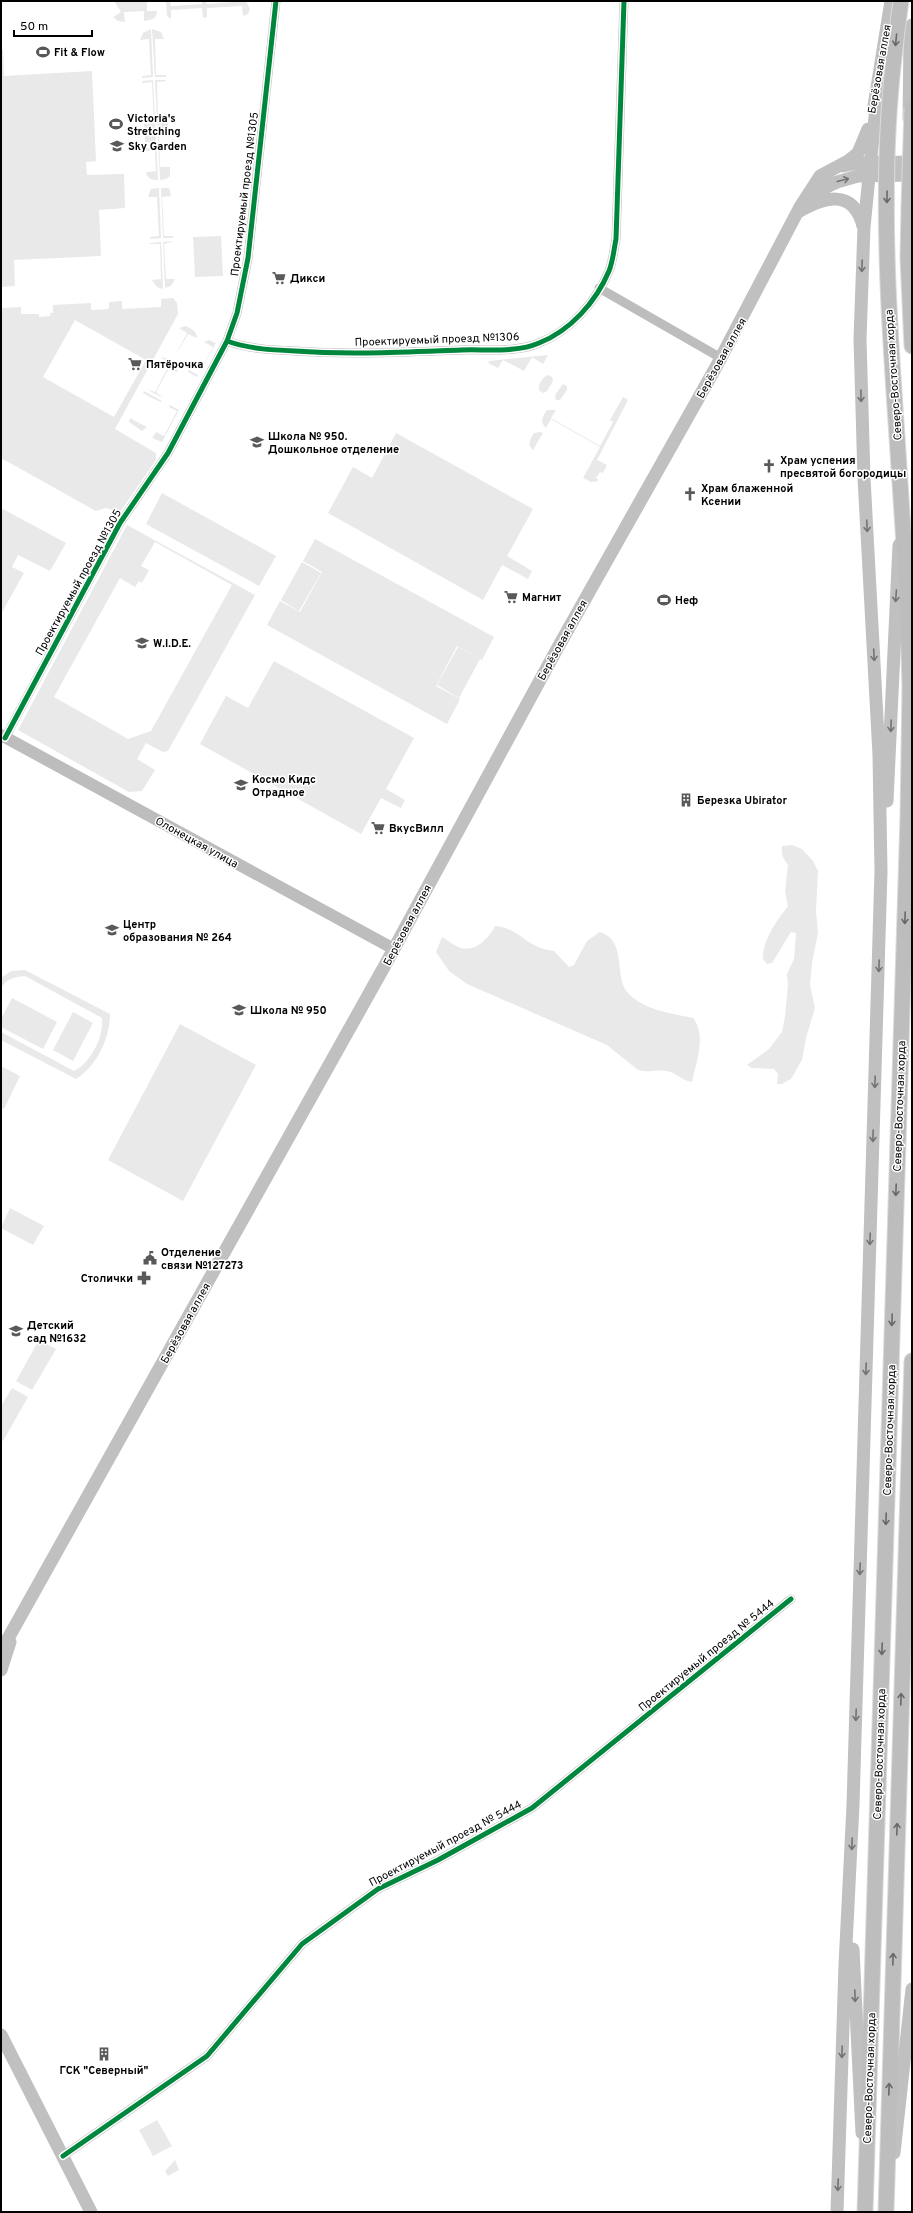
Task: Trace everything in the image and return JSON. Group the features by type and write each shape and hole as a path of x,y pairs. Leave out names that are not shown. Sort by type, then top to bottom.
{"main road":[{"name":"Берёзовая аллея","path":"1,1651 394,949 479,790 721,358 797,213 820,176 848,161 862,146 876,97 891,1"},
{"name":"Северо-Восточная хорда","path":"865,2212 908,817 910,687 902,501 889,329 887,236 888,130 901,1"},
{"path":"808,196 837,182 869,176 912,174 909,108 912,25"},
{"path":"876,97 864,227 860,339 862,417 878,748 881,871"},
{"name":"Северо-Восточная хорда","path":"912,108 908,258 912,346"},
{"name":"Берёзовая аллея","path":"833,169 849,164 870,162 912,162"},
{"path":"797,213 815,202 828,199 838,199 848,202 855,208 861,217 864,227"},
{"path":"837,2212 845,1965 850,1887 881,871 890,761 894,621 902,501"},
{"name":"Северо-Восточная хорда","path":"887,2212 912,1361"},
{"path":"1,1670 17,1622"},
{"path":"850,1887 865,2192"},
{"path":"887,2212 912,1990"},
{"path":"1,2035 91,2212"}],"street":[{"name":"Проектируемый проезд №1305","path":"3,737 120,523 168,453 227,341 236,313 248,258 276,1"},
{"name":"Проектируемый проезд №1306","path":"227,341 256,349 320,353 509,349 538,344 560,332 584,312 609,270 616,239 624,1"},
{"path":"599,288 721,358"},
{"name":"Олонецкая улица","path":"3,737 394,949"},
{"name":"Проектируемый проезд № 5444","path":"62,2156 207,2056 302,1944 378,1889 438,1860 532,1808 791,1599"}],"shaded area":[{"path":"114,1 147,1 147,11 157,11 157,14 153,19 144,21 144,11 124,12 125,22 118,21 113,17 121,12"},
{"path":"166,1 170,1 171,6 202,4 202,1 206,1 207,4 246,1 250,9 248,14 243,16 242,6 207,8 207,17 203,18 202,8 171,10 171,19 167,16"},
{"path":"151,29 153,77 142,78 142,76 151,75 149,39 140,40 143,33"},
{"path":"152,29 161,32 164,39 155,39 156,75 166,75 166,77 155,77"},
{"path":"1,50 3,50 4,76 92,71 96,161 86,162 87,175 124,174 125,208 99,210 101,256 14,260 15,286 1,287"},
{"path":"153,80 158,180 150,179 146,172 156,171 155,150 145,151 145,148 155,148 155,142 145,142 144,124 154,123 152,82 142,83 142,81"},
{"path":"155,80 166,80 157,82 158,121 168,121 168,128 159,128 160,167 170,167 170,176 166,179 160,180"},
{"path":"159,188 161,238 150,239 150,237 159,236 157,197 148,197 151,189"},
{"path":"161,188 169,188 171,196 162,197 164,236 173,236 173,238 163,238"},
{"path":"221,236 223,276 195,277 193,237"},
{"path":"174,241 164,244 166,279 175,279 171,286 165,288 163,242"},
{"path":"161,242 163,289 157,287 152,280 161,279 160,244 150,244"},
{"path":"173,298 177,303 178,314 115,429 156,453 156,460 120,512 106,508 96,511 1,458 1,308 21,307 21,314 39,314 39,317 50,316 50,313 53,313 53,305 91,303 91,310 109,309 109,302 122,301 122,309 161,307 161,299","holes":["75,320 146,360 114,417 43,377"]},
{"path":"186,326 195,332 197,338 188,334 175,357 187,333 179,328"},
{"path":"209,340 216,343 197,377 188,372 189,370 198,375 213,347 204,342"},
{"path":"548,355 543,364 532,357 524,371 503,360 498,368 488,363 489,361"},
{"path":"163,357 172,362 174,358 173,362 181,368 162,358"},
{"path":"161,361 178,370 177,372 169,368 156,392 163,398 146,389 155,392 168,367"},
{"path":"548,375 552,377 553,381 547,391 543,393 539,390 539,386 542,379"},
{"path":"563,384 567,386 567,390 560,400 556,400 555,395"},
{"path":"144,391 162,401 161,402 143,393"},
{"path":"623,397 628,400 597,460 607,465 603,473 600,472 596,478 599,480 591,482 583,478 600,447 551,419 546,428 542,421 543,417 547,410 556,410 551,418 600,446 613,422 610,420"},
{"path":"170,405 179,410 162,442 152,438 156,432 164,436 177,411 169,407"},
{"path":"130,418 147,427 142,431 129,422"},
{"path":"396,433 533,509 507,556 532,571 528,579 502,565 483,600 328,513 353,467 372,478"},
{"path":"534,433 543,433 533,450 530,446 530,440"},
{"path":"162,493 276,556 259,586 146,524"},
{"path":"1,508 66,543 50,571 18,555 12,567 24,573 1,614"},
{"path":"127,525 255,595 168,751 163,752 146,743 137,759 155,770 142,791 129,792 18,730","holes":["155,542 232,585 151,731 128,739 54,697 120,578 135,587 139,581 142,583 149,570 141,566"]},
{"path":"315,539 494,637 482,660 457,646 436,686 460,699 447,724 267,625 280,601 300,612 322,572 303,561"},
{"path":"302,562 321,573 299,611 281,600"},
{"path":"458,647 480,659 459,698 437,685"},
{"path":"274,661 414,738 386,789 405,800 401,808 381,798 361,834 200,744 226,696 248,708"},
{"path":"792,845 802,849 813,861 818,871 816,911 818,933 812,963 810,985 815,1008 806,1038 802,1060 791,1079 782,1084 777,1084 778,1074 774,1069 752,1068 747,1065 769,1049 782,1032 788,985 787,974 794,959 796,933 791,932 772,963 767,964 763,959 765,945 768,938 788,906 785,891 788,865 783,856 782,846"},
{"path":"495,926 511,930 536,946 554,951 569,967 574,965 587,941 600,932 609,937 614,943 617,951 621,978 628,993 642,1004 650,1008 693,1018 697,1025 700,1040 698,1057 692,1082 670,1072 638,1070 607,1045 467,984 449,971 436,952 442,937 458,947 467,949 472,948 486,939"},
{"path":"25,970 110,1014 108,1032 101,1051 90,1067 76,1079 1,1040 1,1032 74,1071 86,1062 99,1041 102,1018 25,976 17,977 5,982 1,988 1,978 11,971"},
{"path":"12,998 57,1022 43,1049 1,1027 1,1019"},
{"path":"73,1012 93,1023 73,1061 53,1050"},
{"path":"180,1024 256,1065 183,1201 108,1160"},
{"path":"1,1066 20,1076 4,1109 1,1107"},
{"path":"10,1208 44,1226 33,1245 1,1228"},
{"path":"39,1340 56,1349 32,1390 16,1381"},
{"path":"12,1388 28,1397 3,1441 1,1440 1,1406"},
{"path":"157,2120 172,2146 153,2156 139,2130"},
{"path":"175,2160 179,2170 168,2176 165,2171"}],"cycle path":[{"path":"5,738 120,523 168,453 227,341 237,313 248,258 276,1"},
{"path":"227,341 261,349 336,353 501,350 521,348 539,343 550,338 571,323 581,314 604,283 609,271 616,239 624,1"},
{"path":"63,2156 207,2056 302,1944 378,1889 438,1860 532,1808 791,1599"}],"place":[{"name":"Fit & Flow","path":"43,52"},
{"name":"Victoria's Stretching","path":"116,124"},
{"name":"Sky Garden","path":"117,146"},
{"name":"Дикси","path":"279,278"},
{"name":"Пятёрочка","path":"135,364"},
{"name":"Школа № 950. Дошкольное отделение","path":"257,442"},
{"name":"Храм успения пресвятой богородицы","path":"769,466"},
{"name":"Храм блаженной Ксении","path":"690,494"},
{"name":"Магнит","path":"511,597"},
{"name":"Неф","path":"664,600"},
{"name":"W.I.D.E.","path":"142,643"},
{"name":"Космо Кидс Отрадное","path":"241,785"},
{"name":"Березка Ubirator","path":"686,800"},
{"name":"ВкусВилл","path":"378,828"},
{"name":"Центр образования № 264","path":"112,930"},
{"name":"Школа № 950","path":"239,1010"},
{"name":"Отделение связи №127273","path":"150,1258"},
{"name":"Столички","path":"144,1278"},
{"name":"Детский сад №1632","path":"16,1331"},
{"name":"ГСК \"Северный\"","path":"104,2054"}]}
